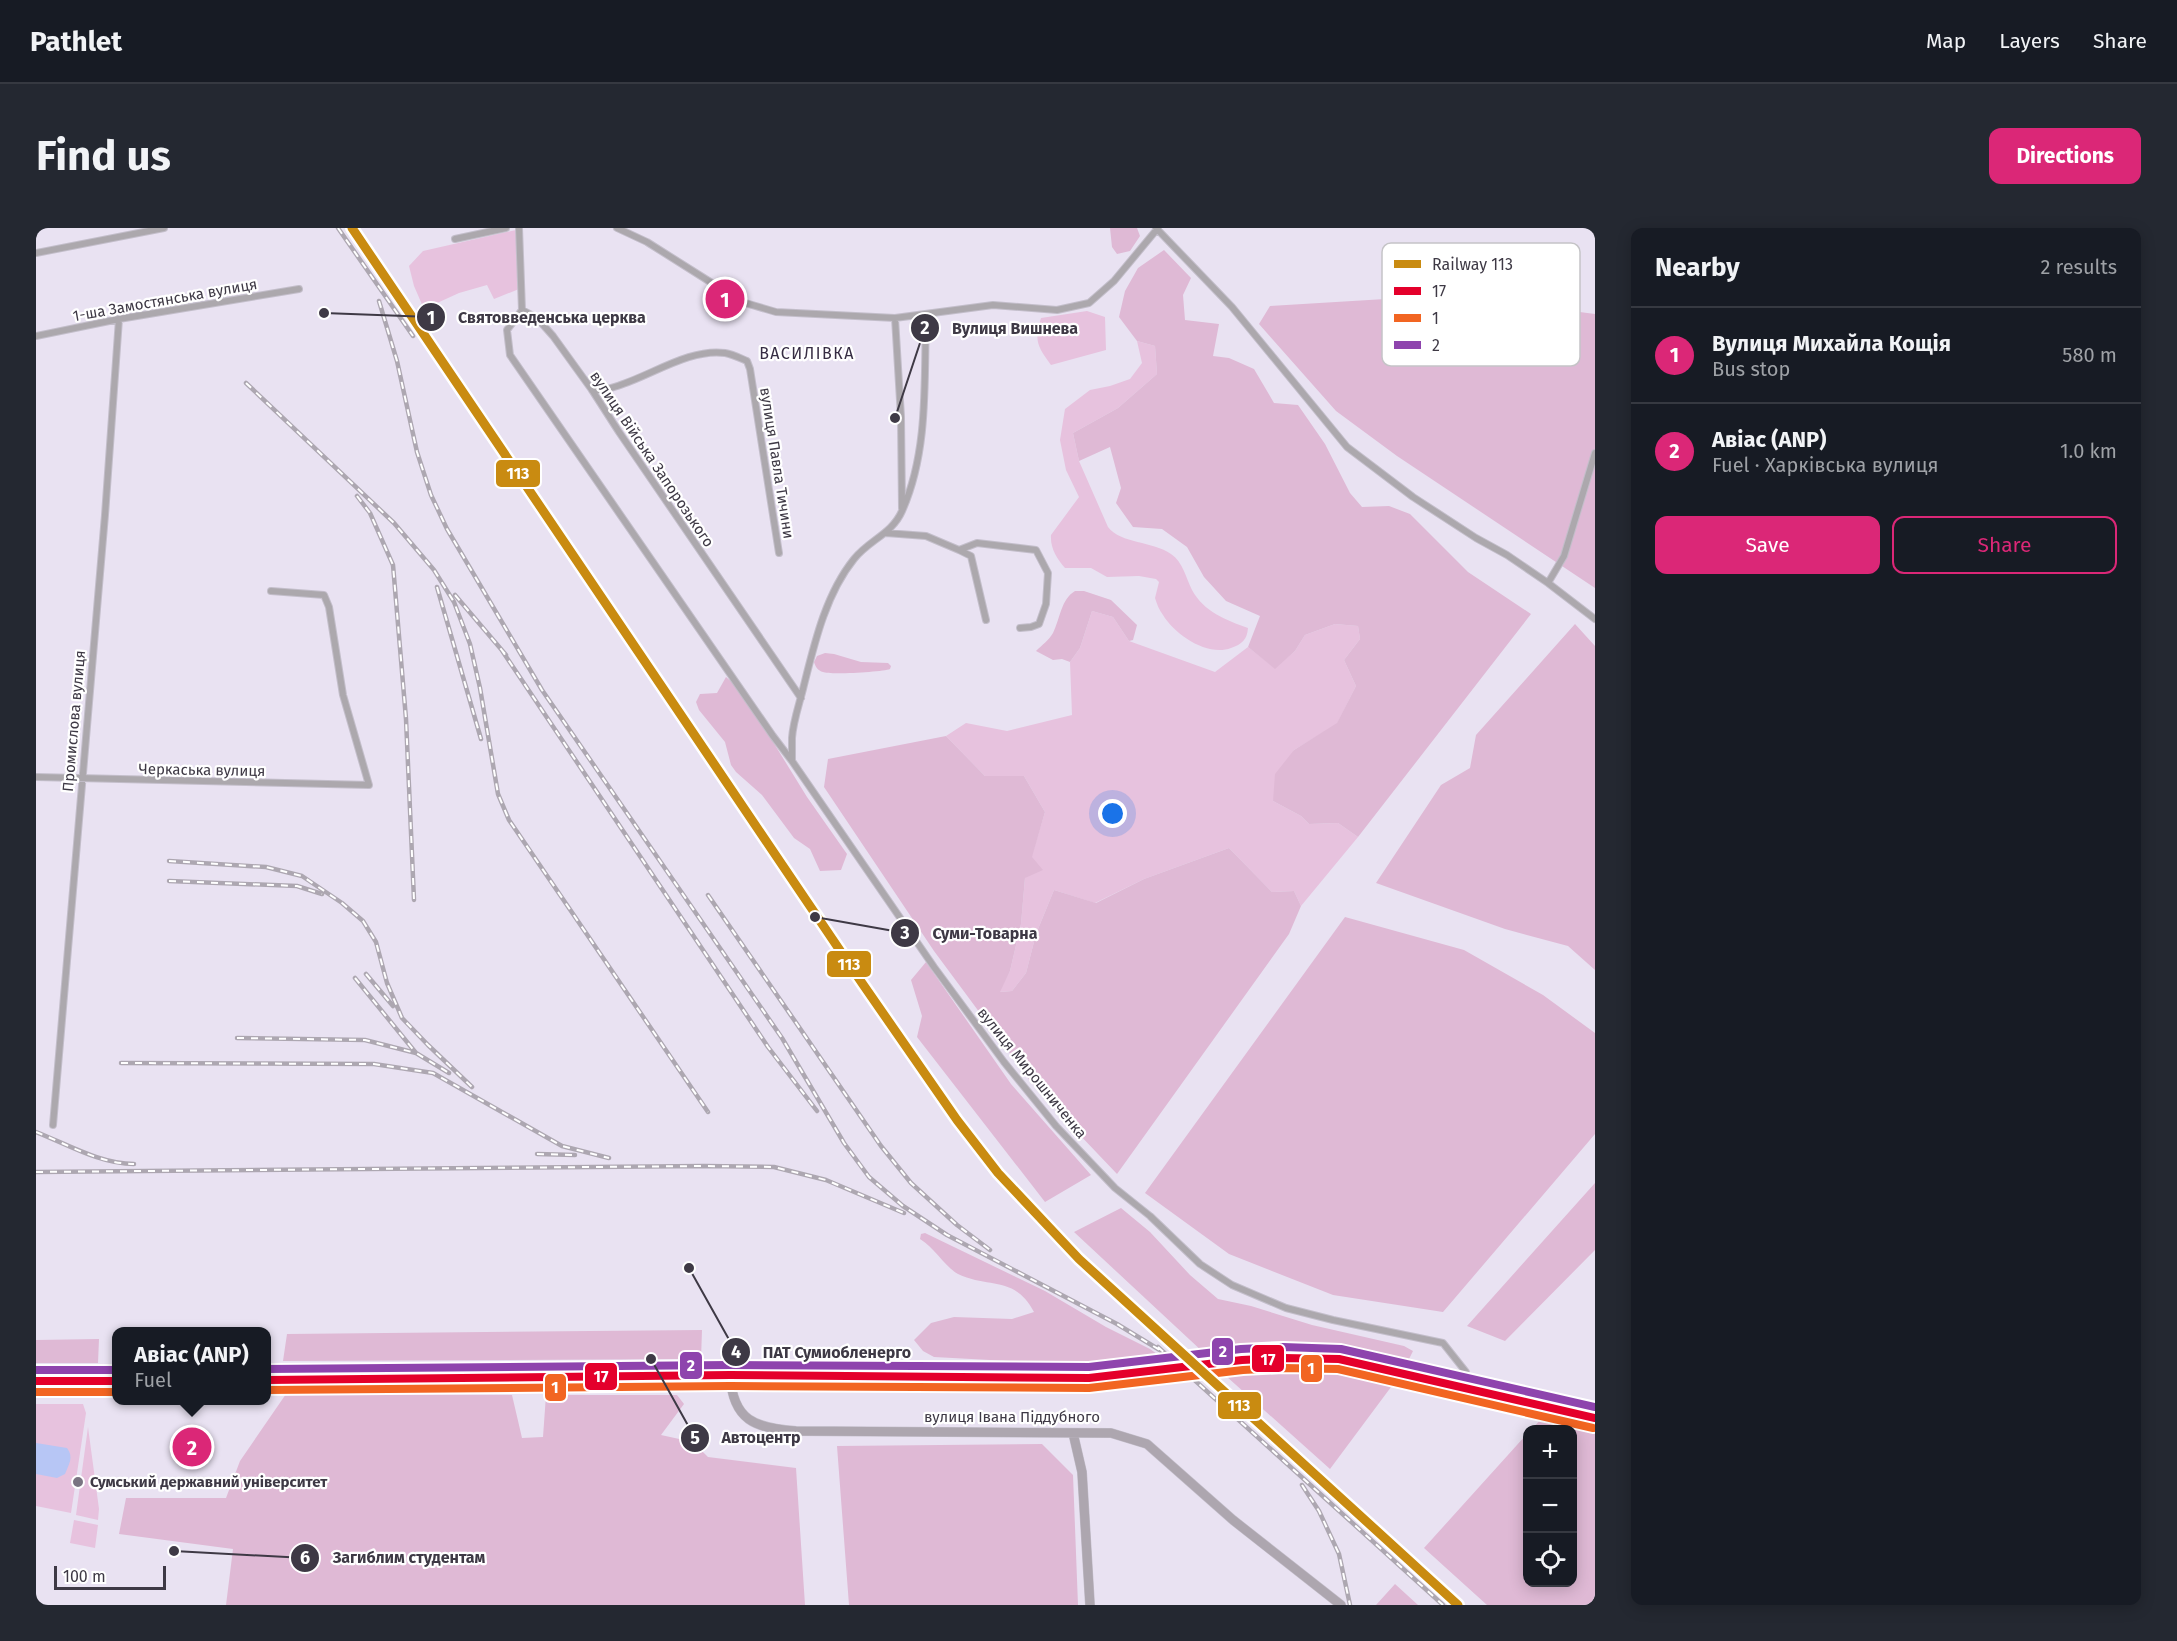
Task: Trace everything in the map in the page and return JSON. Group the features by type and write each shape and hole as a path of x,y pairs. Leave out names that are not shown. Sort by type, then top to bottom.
{"main road":[{"path":"271,1380 730,1375 1089,1378 1226,1361 1296,1356 1339,1359 1595,1418"},
{"path":"36,1381 112,1381"}],"street":[{"path":"36,253 164,228"},
{"path":"455,239 506,228"},
{"path":"519,228 522,310"},
{"path":"617,228 647,242 742,302 776,312 895,318 993,305 1056,310 1089,303 1114,281 1157,228 1232,307 1347,447 1413,497 1548,583 1595,620"},
{"name":"1-ша Замостянська вулиця","path":"36,336 119,319 299,289"},
{"name":"вулиця Війська Запорозького","path":"522,310 537,318 592,390 625,442 801,698"},
{"name":"вулиця Мирошниченка","path":"522,310 507,330 510,355 934,967 1004,1062 1056,1126 1115,1188 1150,1216 1200,1263 1232,1285 1286,1308 1443,1344 1466,1372 1464,1387"},
{"path":"792,760 792,736 816,638 837,587 862,549 895,526 916,473 923,407 926,314"},
{"path":"895,318 902,512"},
{"name":"Промислова вулиця","path":"53,1125 105,515 119,319"},
{"name":"вулиця Павла Тичини","path":"592,390 602,391 706,353 725,353 747,361 779,553"},
{"path":"1548,583 1564,556 1595,453"},
{"path":"886,533 926,536 971,556 986,620"},
{"path":"959,550 978,543 1036,550 1048,573 1046,604 1039,624 1020,628"},
{"name":"Черкаська вулиця","path":"36,777 81,780 369,785 343,694 329,607 324,595 271,591"},
{"name":"вулиця Івана Піддубного","path":"730,1375 731,1393 736,1404 748,1420 765,1428 796,1431 1111,1433 1147,1444 1233,1520 1341,1605"},
{"path":"1072,1433 1082,1472 1090,1605"}],"shaded area":[{"path":"1110,228 1137,228 1140,236 1130,251 1117,254 1112,247"},
{"path":"516,230 519,289 494,299 487,285 459,293 424,309 414,286 409,266 423,251"},
{"path":"1164,250 1191,278 1183,295 1185,320 1219,324 1213,356 1229,358 1254,369 1274,403 1298,405 1325,444 1350,493 1362,507 1389,506 1410,514 1468,572 1531,614 1358,837 1338,823 1309,824 1301,816 1273,801 1275,774 1294,750 1337,723 1356,686 1344,660 1360,639 1358,626 1335,624 1305,635 1295,651 1275,669 1248,647 1260,616 1226,601 1204,577 1187,547 1162,529 1133,527 1116,503 1121,488 1110,447 1079,461 1073,433 1118,408 1157,374 1155,346 1137,341 1119,317 1125,291 1138,268"},
{"path":"1382,299 1382,366 1580,366 1580,312 1595,314 1595,588 1397,456 1336,411 1259,324 1270,306"},
{"path":"1087,311 1105,317 1106,350 1051,365 1038,343 1041,318"},
{"path":"1137,341 1155,346 1157,374 1118,408 1073,433 1079,461 1108,527 1114,533 1171,554 1181,566 1197,598 1209,610 1248,628 1243,641 1231,648 1222,650 1203,647 1175,630 1157,605 1155,598 1159,582 1156,579 1139,576 1107,577 1091,568 1065,568 1053,549 1051,535 1079,497 1066,470 1060,440 1065,409 1090,390 1130,379 1142,363"},
{"path":"1075,591 1084,591 1111,600 1137,625 1133,640 1129,641 1113,617 1092,611 1080,648 1070,662 1062,659 1053,660 1036,651 1051,636 1064,604"},
{"path":"1092,611 1113,617 1129,641 1215,672 1248,647 1275,668 1295,651 1305,635 1335,624 1358,626 1360,639 1344,660 1356,686 1337,724 1294,750 1273,801 1301,816 1309,824 1338,823 1358,837 1301,906 1294,891 1272,892 1229,848 1144,879 1095,903 1054,890 1036,934 1026,973 1012,991 999,992 1010,971 1021,924 1025,878 1045,812 1024,776 985,776 946,736 966,723 1007,731 1072,715 1070,662 1080,648"},
{"path":"1575,624 1595,646 1595,970 1568,946 1505,929 1376,883 1441,785 1470,768 1476,735"},
{"path":"825,653 861,662 888,663 891,666 890,669 877,671 827,673 818,669 814,662 817,656"},
{"path":"726,677 741,690 807,797 847,854 841,870 820,871 810,849 794,838 762,795 731,765 725,742 699,710 696,702 700,694 717,693"},
{"path":"946,736 985,776 1024,776 1045,812 1032,857 1043,870 1025,878 1021,924 1010,971 1000,992 1012,991 1026,973 1036,934 1054,890 1096,903 1144,879 1229,848 1272,892 1294,891 1301,906 1289,934 1117,1174 1037,1090 934,951 824,787 828,759"},
{"path":"1345,917 1464,950 1543,995 1595,1033 1595,1134 1443,1312 1333,1295 1229,1254 1145,1193"},
{"path":"926,962 1011,1084 1091,1175 1045,1202 917,1037 922,1016 911,980"},
{"path":"1595,1183 1595,1250 1505,1341 1467,1326"},
{"path":"1121,1208 1150,1232 1190,1275 1218,1299 1251,1306 1312,1325 1404,1346 1413,1351 1406,1365 1343,1348 1259,1347 1204,1353 1074,1232"},
{"path":"925,1233 1045,1291 1106,1327 1150,1349 1167,1361 1153,1363 1028,1362 934,1357 923,1351 914,1340 931,1323 954,1317 1012,1319 1034,1312 1026,1300 1010,1288 970,1278 953,1271 920,1239 921,1234"},
{"path":"702,1330 701,1359 283,1361 287,1334"},
{"path":"99,1339 98,1363 36,1363 36,1340"},
{"path":"1298,1369 1360,1373 1394,1383 1330,1469 1226,1376"},
{"path":"286,1394 512,1395 522,1438 543,1437 546,1395 677,1395 684,1404 661,1435 693,1442 708,1457 796,1468 805,1605 226,1605 233,1549 119,1534 126,1498 226,1498 240,1461"},
{"path":"36,1404 83,1404 86,1413 71,1513 36,1506"},
{"path":"1541,1419 1568,1425 1536,1425"},
{"path":"88,1427 99,1509 98,1520 76,1515"},
{"path":"1577,1427 1595,1431 1595,1605 1487,1605 1424,1548 1523,1438 1523,1587 1577,1587"},
{"path":"1042,1444 1073,1475 1078,1605 849,1605 837,1446"},
{"path":"74,1520 98,1525 95,1548 70,1543"},
{"path":"1395,1584 1418,1605 1376,1605"}],"water":[{"path":"36,1443 67,1448 70,1458 65,1474 57,1478 36,1474"}],"railway":[{"path":"338,228 413,336"},
{"path":"379,301 397,361 417,452 431,495 447,529 542,690 782,1038 844,1143 869,1177 903,1206 947,1235 1117,1324 1163,1352"},
{"path":"246,383 394,523 434,570 454,602 470,644 498,794 509,820 708,1112"},
{"path":"357,496 370,513 393,565 406,719 414,900"},
{"path":"437,587 481,739"},
{"path":"455,595 506,655"},
{"path":"501,649 768,1047 817,1111"},
{"path":"169,861 266,867 302,876 342,903 363,921 376,942 387,983 402,1018 472,1087"},
{"path":"169,881 297,886 322,894"},
{"path":"708,895 881,1146 911,1183 957,1225 990,1250"},
{"path":"366,974 393,1006"},
{"path":"355,978 416,1053"},
{"path":"237,1038 365,1040 416,1053 449,1073"},
{"path":"121,1063 374,1064 433,1073 562,1146 609,1158"},
{"path":"36,1132 96,1157 134,1164"},
{"path":"537,1154 575,1155"},
{"path":"36,1172 774,1167 826,1180 904,1213"},
{"path":"1158,1347 1443,1605"},
{"path":"1302,1485 1319,1511 1339,1554 1350,1605"}],"rail line":[{"name":"113","path":"352,228 862,983 957,1120 998,1173 1079,1259 1458,1605"}],"transit line":[{"name":"2","path":"271,1369 730,1365 1089,1367 1241,1349 1283,1347 1341,1349 1595,1407"},
{"name":"17","path":"271,1380 730,1375 1089,1378 1242,1360 1339,1359 1595,1418"},
{"name":"1","path":"271,1390 730,1386 1089,1388 1243,1370 1338,1369 1593,1428"},
{"name":"2","path":"36,1370 112,1370"},
{"name":"17","path":"36,1381 112,1381"},
{"name":"1","path":"36,1392 112,1392"}],"place":[{"name":"Вулиця Михайла Кощія","path":"725,299"},
{"name":"Святовведенська церква","path":"324,313"},
{"name":"Вулиця Вишнева","path":"895,418"},
{"name":"Суми-Товарна","path":"815,917"},
{"name":"ПАТ Сумиобленерго","path":"689,1268"},
{"name":"Автоцентр","path":"651,1359"},
{"name":"Авіас (ANP)","path":"192,1447"},
{"name":"Сумський державний університет","path":"78,1482"},
{"name":"Загиблим студентам","path":"174,1551"}],"district":[{"name":"ВАСИЛІВКА","path":"807,353"}]}
